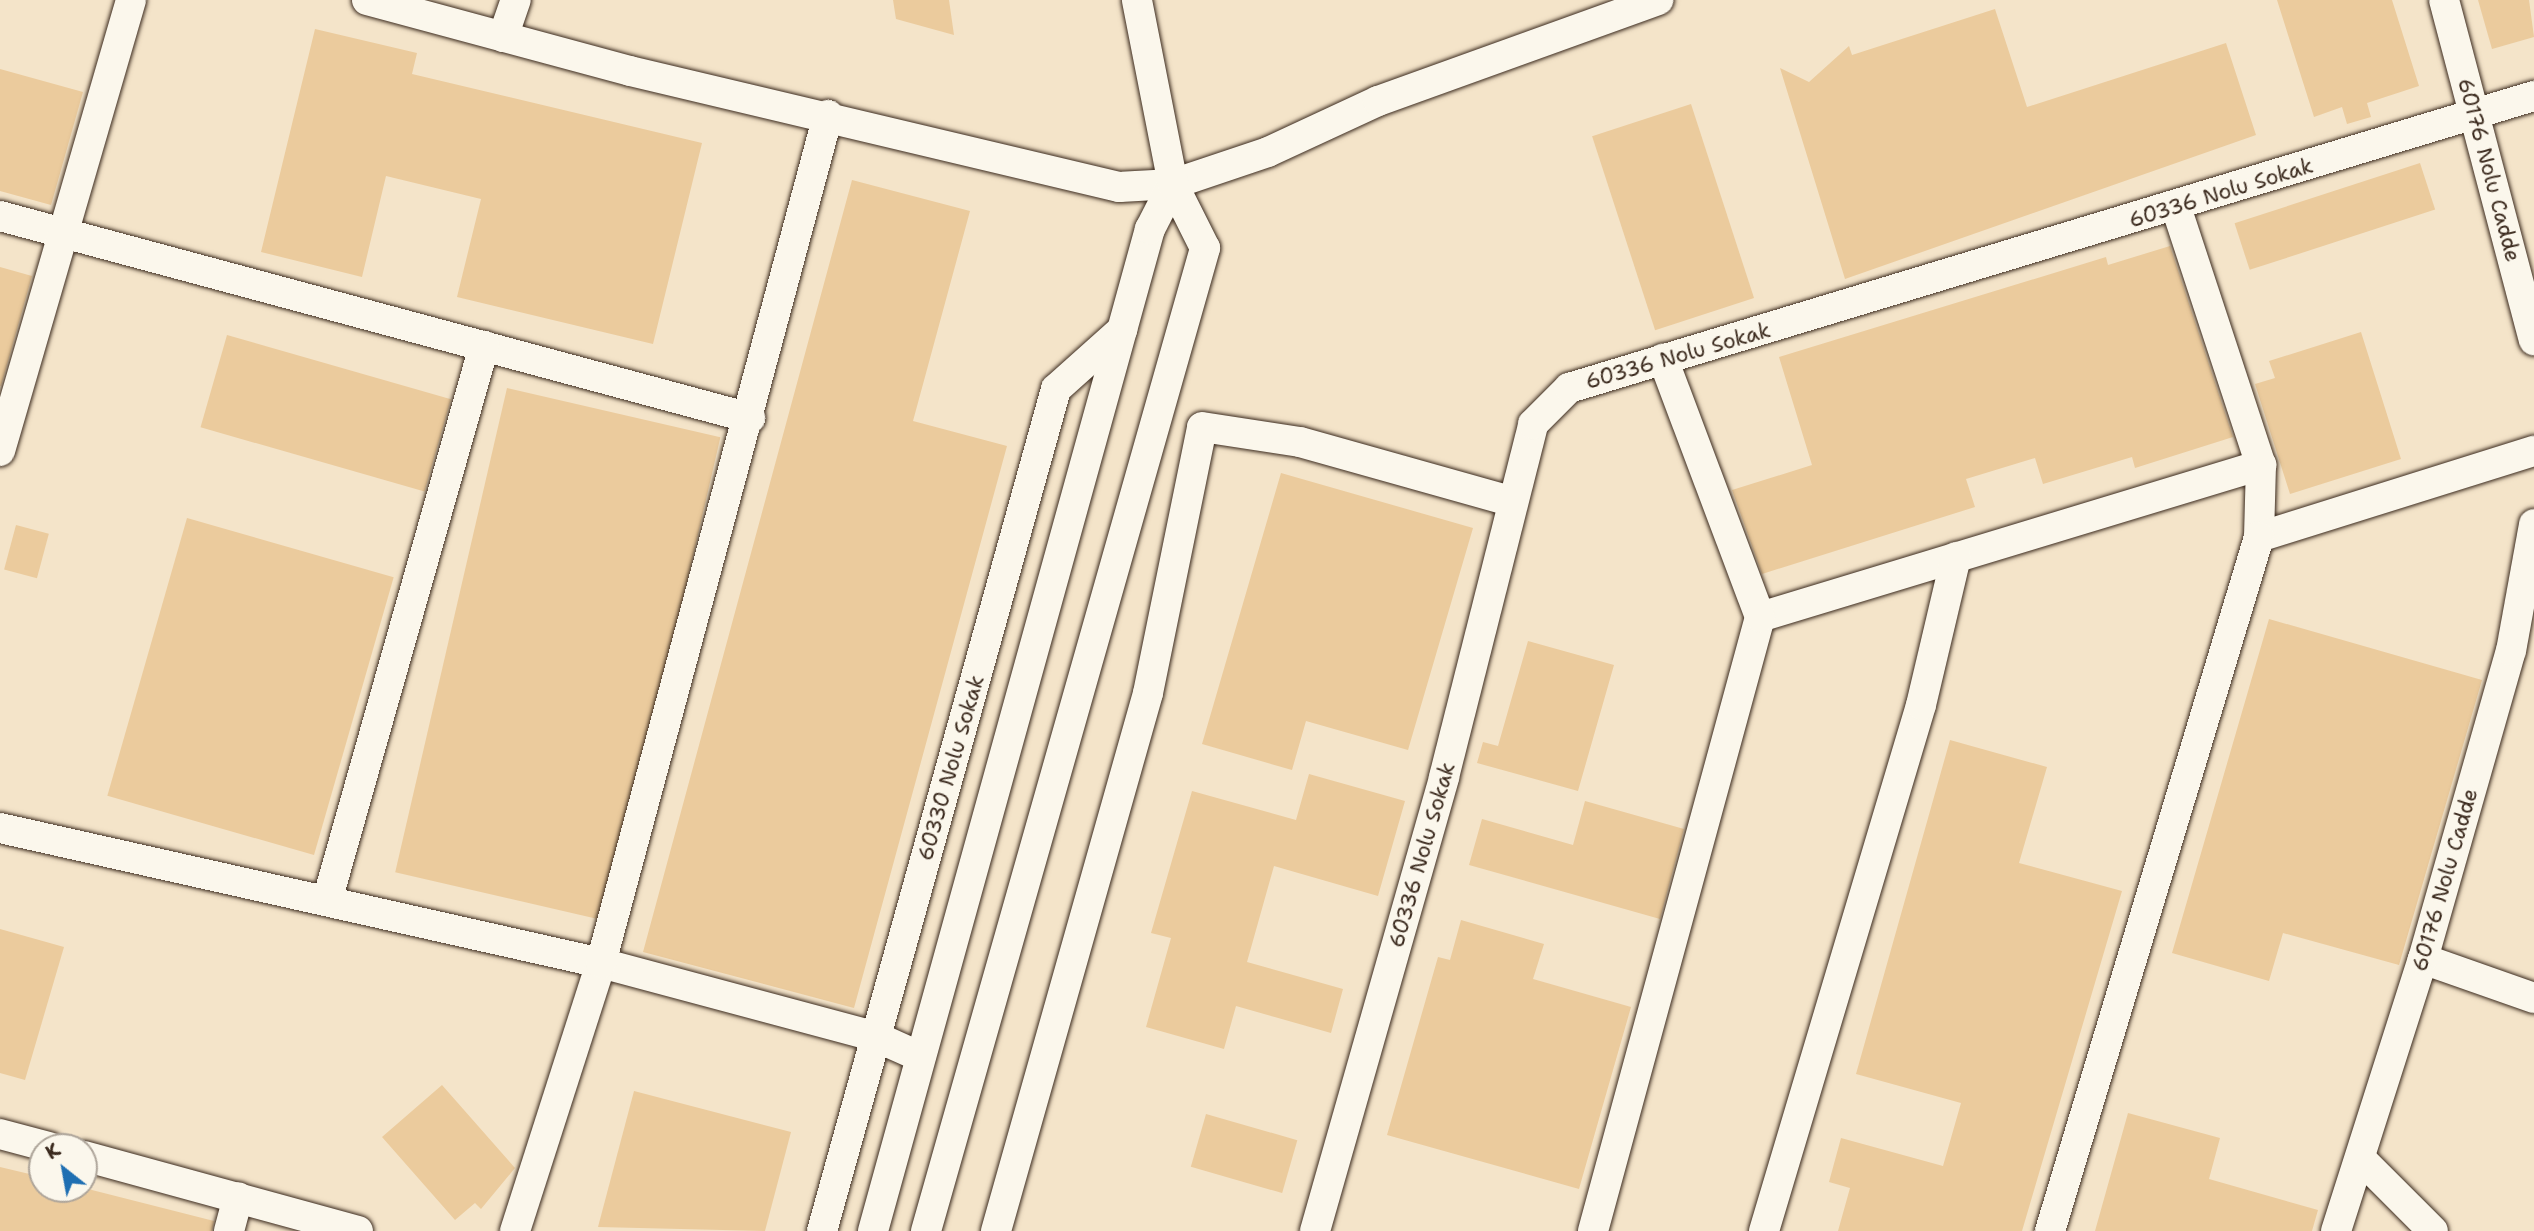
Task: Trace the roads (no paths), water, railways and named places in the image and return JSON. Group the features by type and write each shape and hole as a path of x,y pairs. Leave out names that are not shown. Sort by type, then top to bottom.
{"street":[{"path":"0,451 131,0"},
{"path":"367,0 503,37 1119,187 1173,184 1658,0"},
{"path":"503,37 516,0"},
{"path":"926,1231 1205,248 1173,184 1137,0"},
{"name":"60176 Nolu Cadde","path":"2444,0 2534,340"},
{"name":"60336 Nolu Sokak","path":"1315,1231 1444,777 1533,425 1569,388 2474,117 2534,96"},
{"path":"515,1231 601,962 750,418 828,116"},
{"path":"873,1231 1150,229 1173,184"},
{"path":"2050,1231 2259,537 2261,465 2176,207"},
{"path":"0,216 750,418"},
{"name":"60330 Nolu Sokak","path":"822,1231 874,1036 1056,389 1122,330"},
{"path":"327,901 484,346"},
{"path":"1593,1231 1760,617 1663,359"},
{"path":"996,1231 1148,693 1202,427 1300,442 1513,502"},
{"path":"2259,537 2534,451"},
{"path":"1760,617 2261,465"},
{"name":"60176 Nolu Cadde","path":"2336,1231 2423,959 2511,651 2533,529"},
{"path":"1764,1231 1921,705 1956,558"},
{"path":"0,828 601,962 874,1036 921,1057"},
{"path":"2423,959 2534,998"},
{"path":"0,1134 28,1141"},
{"path":"2360,1158 2433,1231"},
{"path":"98,1160 358,1231"},
{"path":"229,1231 239,1197"}]}
